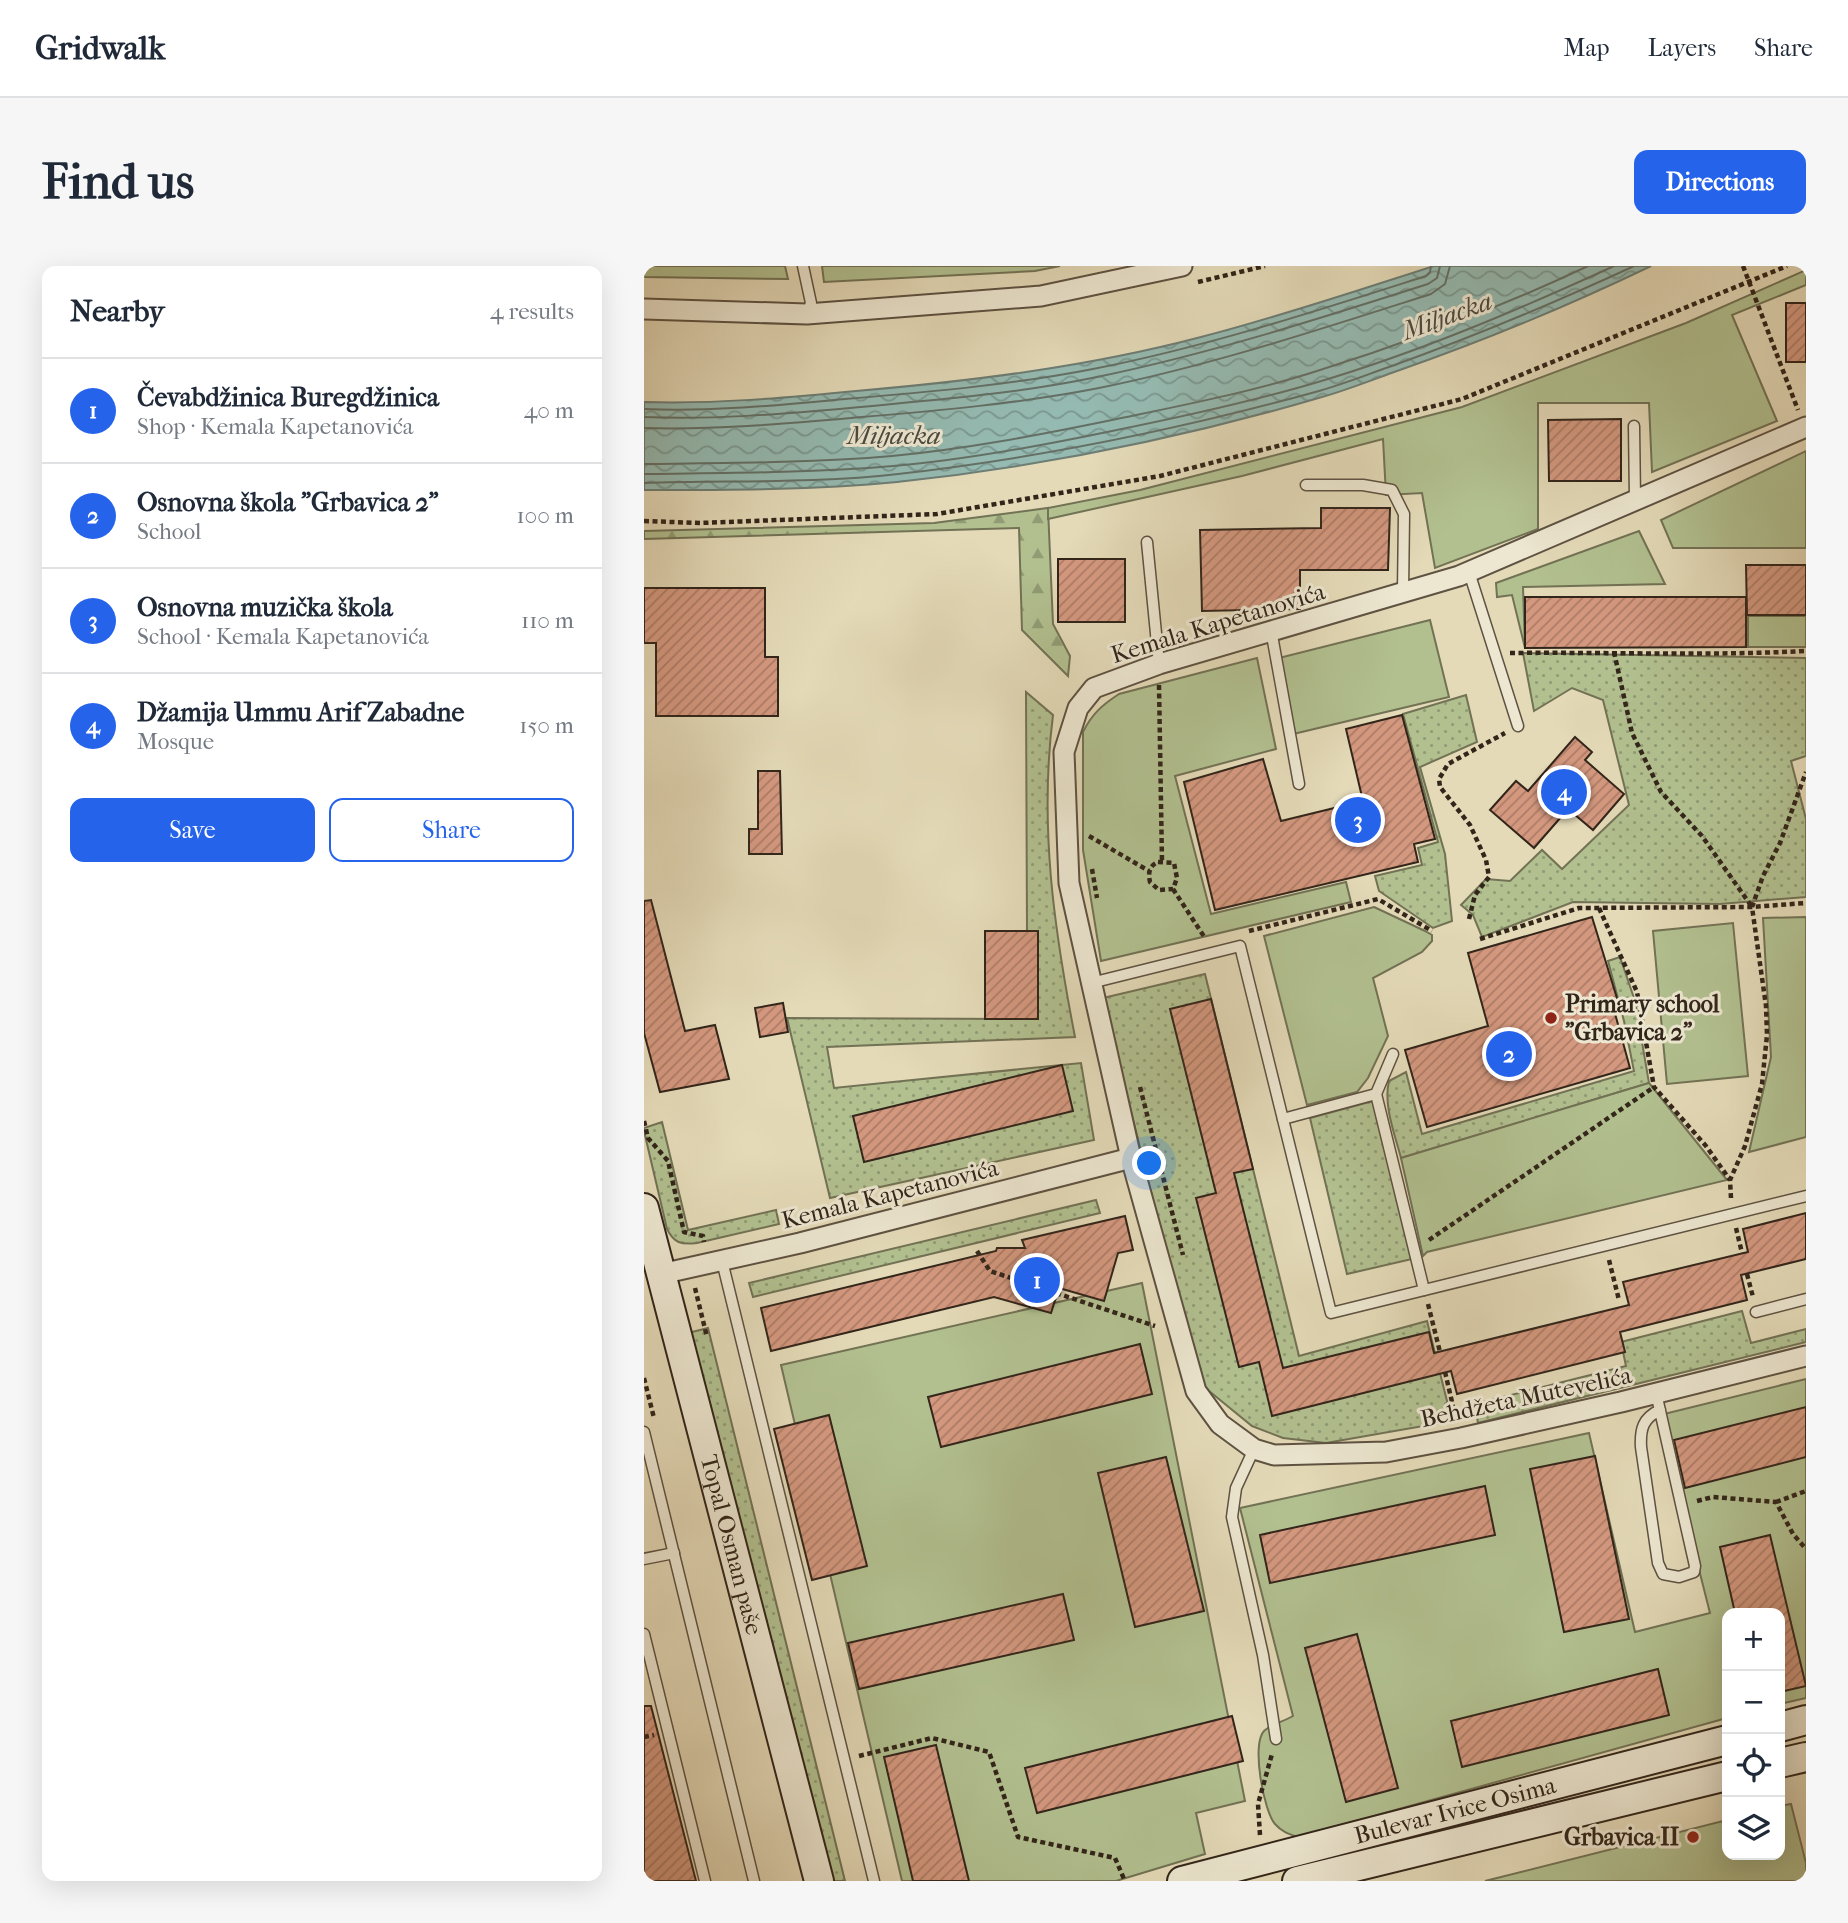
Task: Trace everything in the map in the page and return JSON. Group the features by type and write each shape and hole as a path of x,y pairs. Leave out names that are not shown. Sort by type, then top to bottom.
{"main road":[{"name":"Topal Osman paše","path":"644,1208 819,1881"},
{"path":"1785,1726 1806,1720"},
{"name":"Bulevar Ivice Osima","path":"1182,1881 1722,1742"},
{"path":"1785,1762 1806,1757"},
{"name":"Bulevar Ivice Osima","path":"1297,1881 1722,1777"}],"street":[{"path":"644,309 807,314 1041,296 1182,266"},
{"name":"Kemala Kapetanovića","path":"1254,1449 1239,1440 1209,1411 1196,1391 1131,1158 1069,883 1064,752 1078,708 1094,688 1159,664 1469,572 1805,427"},
{"name":"Kemala Kapetanovića","path":"661,1274 814,1240 1131,1158"},
{"name":"Behdžeta Mutevelića","path":"1254,1449 1275,1455 1385,1452 1658,1401 1806,1356"}],"lane":[{"path":"803,266 810,303 807,314"},
{"path":"1634,426 1635,500"},
{"path":"1306,485 1363,485 1392,490 1404,514 1404,592"},
{"path":"1147,542 1159,664"},
{"path":"1469,572 1518,726"},
{"path":"1271,630 1299,784"},
{"path":"1090,983 1240,946 1331,1312 1806,1196"},
{"path":"1393,1054 1376,1094 1424,1290"},
{"path":"1283,1119 1376,1094"},
{"path":"722,1261 874,1881"},
{"path":"1756,1312 1806,1299"},
{"path":"1658,1401 1695,1570 1679,1577 1663,1574 1658,1563 1640,1447 1643,1423 1658,1401"},
{"path":"644,1432 752,1880"},
{"path":"1254,1449 1236,1488 1232,1517 1263,1655 1276,1739"},
{"path":"644,1559 674,1553"},
{"path":"644,1634 705,1881"}],"path":[{"path":"644,521 700,523 937,514 1160,476 1462,399 1787,266"},
{"path":"1744,268 1805,427"},
{"path":"1495,653 1753,654 1806,651"},
{"path":"1614,652 1632,733 1661,792 1702,836 1752,907 1766,1006 1766,1035 1762,1084 1745,1146 1730,1180 1732,1214 1742,1253"},
{"path":"1159,664 1162,862"},
{"path":"1469,919 1475,895 1489,877 1486,860 1470,825 1440,787 1439,779 1448,764 1518,726"},
{"path":"1752,907 1763,876 1780,843 1806,772"},
{"path":"1089,847 1086,834 1149,871"},
{"path":"1091,860 1097,900"},
{"path":"1174,863 1177,878 1173,889 1166,891 1154,888 1150,882 1149,871 1152,865 1174,863"},
{"path":"1173,889 1215,953"},
{"path":"1240,946 1245,932 1378,899 1432,931"},
{"path":"1480,939 1579,908 1752,907 1806,903"},
{"path":"1599,908 1637,992 1654,1087 1706,1146 1730,1180"},
{"path":"1139,1085 1184,1259"},
{"path":"1414,1250 1654,1087"},
{"path":"644,1121 648,1138 668,1161 684,1232 703,1236 705,1247"},
{"path":"1606,1245 1619,1300"},
{"path":"977,1251 990,1271 1180,1334"},
{"path":"1747,1274 1756,1312"},
{"path":"1424,1290 1440,1352"},
{"path":"1445,1372 1461,1438"},
{"path":"1681,1504 1713,1497 1776,1502 1806,1491"},
{"path":"1776,1502 1793,1534 1806,1549"},
{"path":"844,1760 932,1738 989,1752 1018,1837 1115,1858 1124,1879"},
{"path":"1263,1860 1258,1804 1276,1739"}],"green space":[{"path":"644,266 785,266 788,279 644,277"},
{"path":"822,266 1060,266 1035,271 824,282"},
{"path":"1806,270 1806,285 1732,315 1777,421 1652,472 1649,403 1538,403 1538,529 1435,568 1422,493 1386,495 1383,439 1242,476 1048,519 1048,508 1140,490 1462,407 1686,323"},
{"path":"1806,451 1806,548 1673,548 1661,520"},
{"path":"1048,508 1053,624 1070,656 1068,676 1022,630 1019,528 644,539 644,531 934,523"},
{"path":"1639,531 1665,584 1523,587 1525,648 1512,595 1497,597 1496,583"},
{"path":"1748,616 1806,616 1806,647 1748,647"},
{"path":"1430,620 1449,697 1289,735 1271,660"},
{"path":"1523,653 1806,658 1806,756 1791,761 1806,819 1806,897 1720,904 1573,902 1482,937 1473,915 1461,905 1486,879 1510,881 1542,850 1562,869 1629,805 1603,700 1572,688 1534,711"},
{"path":"1257,658 1276,749 1175,776 1211,914 1346,882 1351,902 1101,961 1083,850 1083,732 1098,710 1119,694"},
{"path":"1026,692 1053,715 1049,756 1048,837 1055,917 1075,1037 827,1047 834,1088 1081,1063 1094,1140 830,1198 787,1018 1038,1019 1027,931"},
{"path":"1466,695 1477,742 1420,767 1445,854 1452,921 1433,928 1379,891 1375,876 1422,865 1418,848 1438,842 1403,714"},
{"path":"1374,907 1432,935 1432,941 1422,952 1373,978 1388,1036 1368,1078 1357,1092 1307,1105 1264,936"},
{"path":"1806,917 1806,1137 1749,1152 1771,1057 1763,918"},
{"path":"1733,923 1748,1076 1667,1084 1653,931"},
{"path":"1620,957 1635,1001 1649,1083 1401,1158 1391,1120 1388,1090 1389,1081 1406,1072 1422,1134 1634,1071 1608,961"},
{"path":"1205,974 1299,1356 1427,1321 1452,1421 1326,1443 1283,1438 1252,1426 1198,1382 1103,998"},
{"path":"1649,1083 1727,1180 1427,1252 1423,1256 1401,1158"},
{"path":"1373,1101 1412,1259 1347,1274 1310,1118"},
{"path":"662,1122 688,1230 776,1210 779,1224 697,1243 675,1240 667,1229 644,1131 644,1128"},
{"path":"1096,1200 1100,1213 753,1297 749,1283"},
{"path":"1142,1283 1245,1801 1196,1813 1205,1854 1116,1881 902,1881 781,1365"},
{"path":"1742,1311 1751,1343 1806,1329 1806,1342 1478,1423 1475,1404 1626,1366 1621,1342"},
{"path":"708,1328 845,1881 821,1881 688,1333"},
{"path":"1806,1379 1806,1698 1785,1703 1785,1608 1722,1608 1722,1719 1298,1837 1283,1831 1275,1824 1260,1778 1260,1738 1267,1729 1293,1716 1240,1508 1589,1433 1635,1632 1710,1613 1660,1415"},
{"name":"Grbavica II","path":"1791,1804 1806,1863 1806,1881 1485,1881 1722,1821 1722,1860 1785,1860 1785,1805"}],"water":[{"name":"Miljacka","path":"1434,266 1651,266 1461,348 1350,388 1270,412 1165,438 1004,468 897,482 803,488 644,490 644,402 803,396 943,383 1072,365 1158,348 1230,329"}],"building":[{"path":"1786,303 1806,303 1806,362 1786,362"},
{"path":"1621,419 1621,481 1549,481 1548,420"},
{"path":"1321,508 1390,508 1388,570 1300,570 1300,609 1202,611 1200,530 1321,528"},
{"path":"1058,559 1125,559 1125,622 1058,622"},
{"path":"1746,565 1806,565 1806,615 1747,615"},
{"path":"644,588 765,588 765,657 778,657 778,716 656,716 656,643 644,643"},
{"path":"1525,597 1746,597 1746,647 1525,648"},
{"path":"1402,715 1435,839 1414,844 1418,862 1215,910 1184,782 1263,759 1281,821 1363,801 1346,729"},
{"path":"1575,737 1592,752 1585,760 1624,794 1593,830 1568,809 1534,848 1490,810 1516,781 1528,791"},
{"path":"758,771 780,771 782,854 749,854 749,829 758,829"},
{"path":"651,900 685,1031 715,1025 729,1079 660,1092 644,1033 644,901"},
{"name":"Primary school \"Grbavica 2\"","path":"1592,917 1620,1008 1614,1010 1630,1068 1427,1127 1405,1050 1488,1026 1468,953"},
{"path":"985,931 1038,931 1038,1019 985,1019"},
{"path":"1211,999 1253,1169 1234,1173 1283,1368 1429,1332 1434,1353 1629,1305 1623,1282 1748,1252 1743,1229 1806,1213 1806,1259 1741,1275 1747,1300 1620,1332 1625,1352 1457,1394 1451,1371 1272,1416 1259,1362 1239,1367 1196,1198 1216,1193 1170,1009"},
{"path":"783,1003 788,1032 760,1037 755,1008"},
{"path":"1062,1065 1073,1111 864,1162 853,1116"},
{"path":"1125,1216 1133,1250 1118,1253 1104,1301 1059,1288 1051,1313 994,1297 771,1351 761,1308 996,1251 997,1248 1025,1248 1022,1240"},
{"path":"1140,1344 1152,1394 941,1447 928,1397"},
{"path":"1806,1407 1806,1457 1685,1488 1674,1440"},
{"path":"829,1415 867,1566 812,1580 774,1429"},
{"path":"1595,1456 1629,1619 1564,1632 1530,1469"},
{"path":"1166,1457 1204,1611 1135,1627 1098,1473"},
{"path":"1485,1486 1495,1535 1270,1583 1260,1535"},
{"path":"1770,1535 1806,1686 1785,1691 1785,1608 1734,1608 1720,1547"},
{"path":"1063,1594 1074,1640 859,1689 848,1643"},
{"path":"1357,1634 1398,1788 1346,1802 1305,1648"},
{"path":"1658,1669 1669,1715 1462,1767 1451,1721"},
{"path":"644,1706 651,1706 696,1881 644,1881"},
{"path":"1232,1716 1243,1761 1037,1813 1025,1768"},
{"path":"936,1745 969,1881 913,1881 884,1757"}],"place":[{"name":"Džamija Ummu Arif Zabadne","path":"1564,792"},
{"name":"Osnovna muzička škola","path":"1358,820"},
{"name":"Primary school \"Grbavica 2\"","path":"1551,1018"},
{"name":"Osnovna škola \"Grbavica 2\"","path":"1509,1054"},
{"name":"Čevabdžinica Buregdžinica","path":"1037,1280"},
{"name":"Grbavica II","path":"1693,1837"}]}
